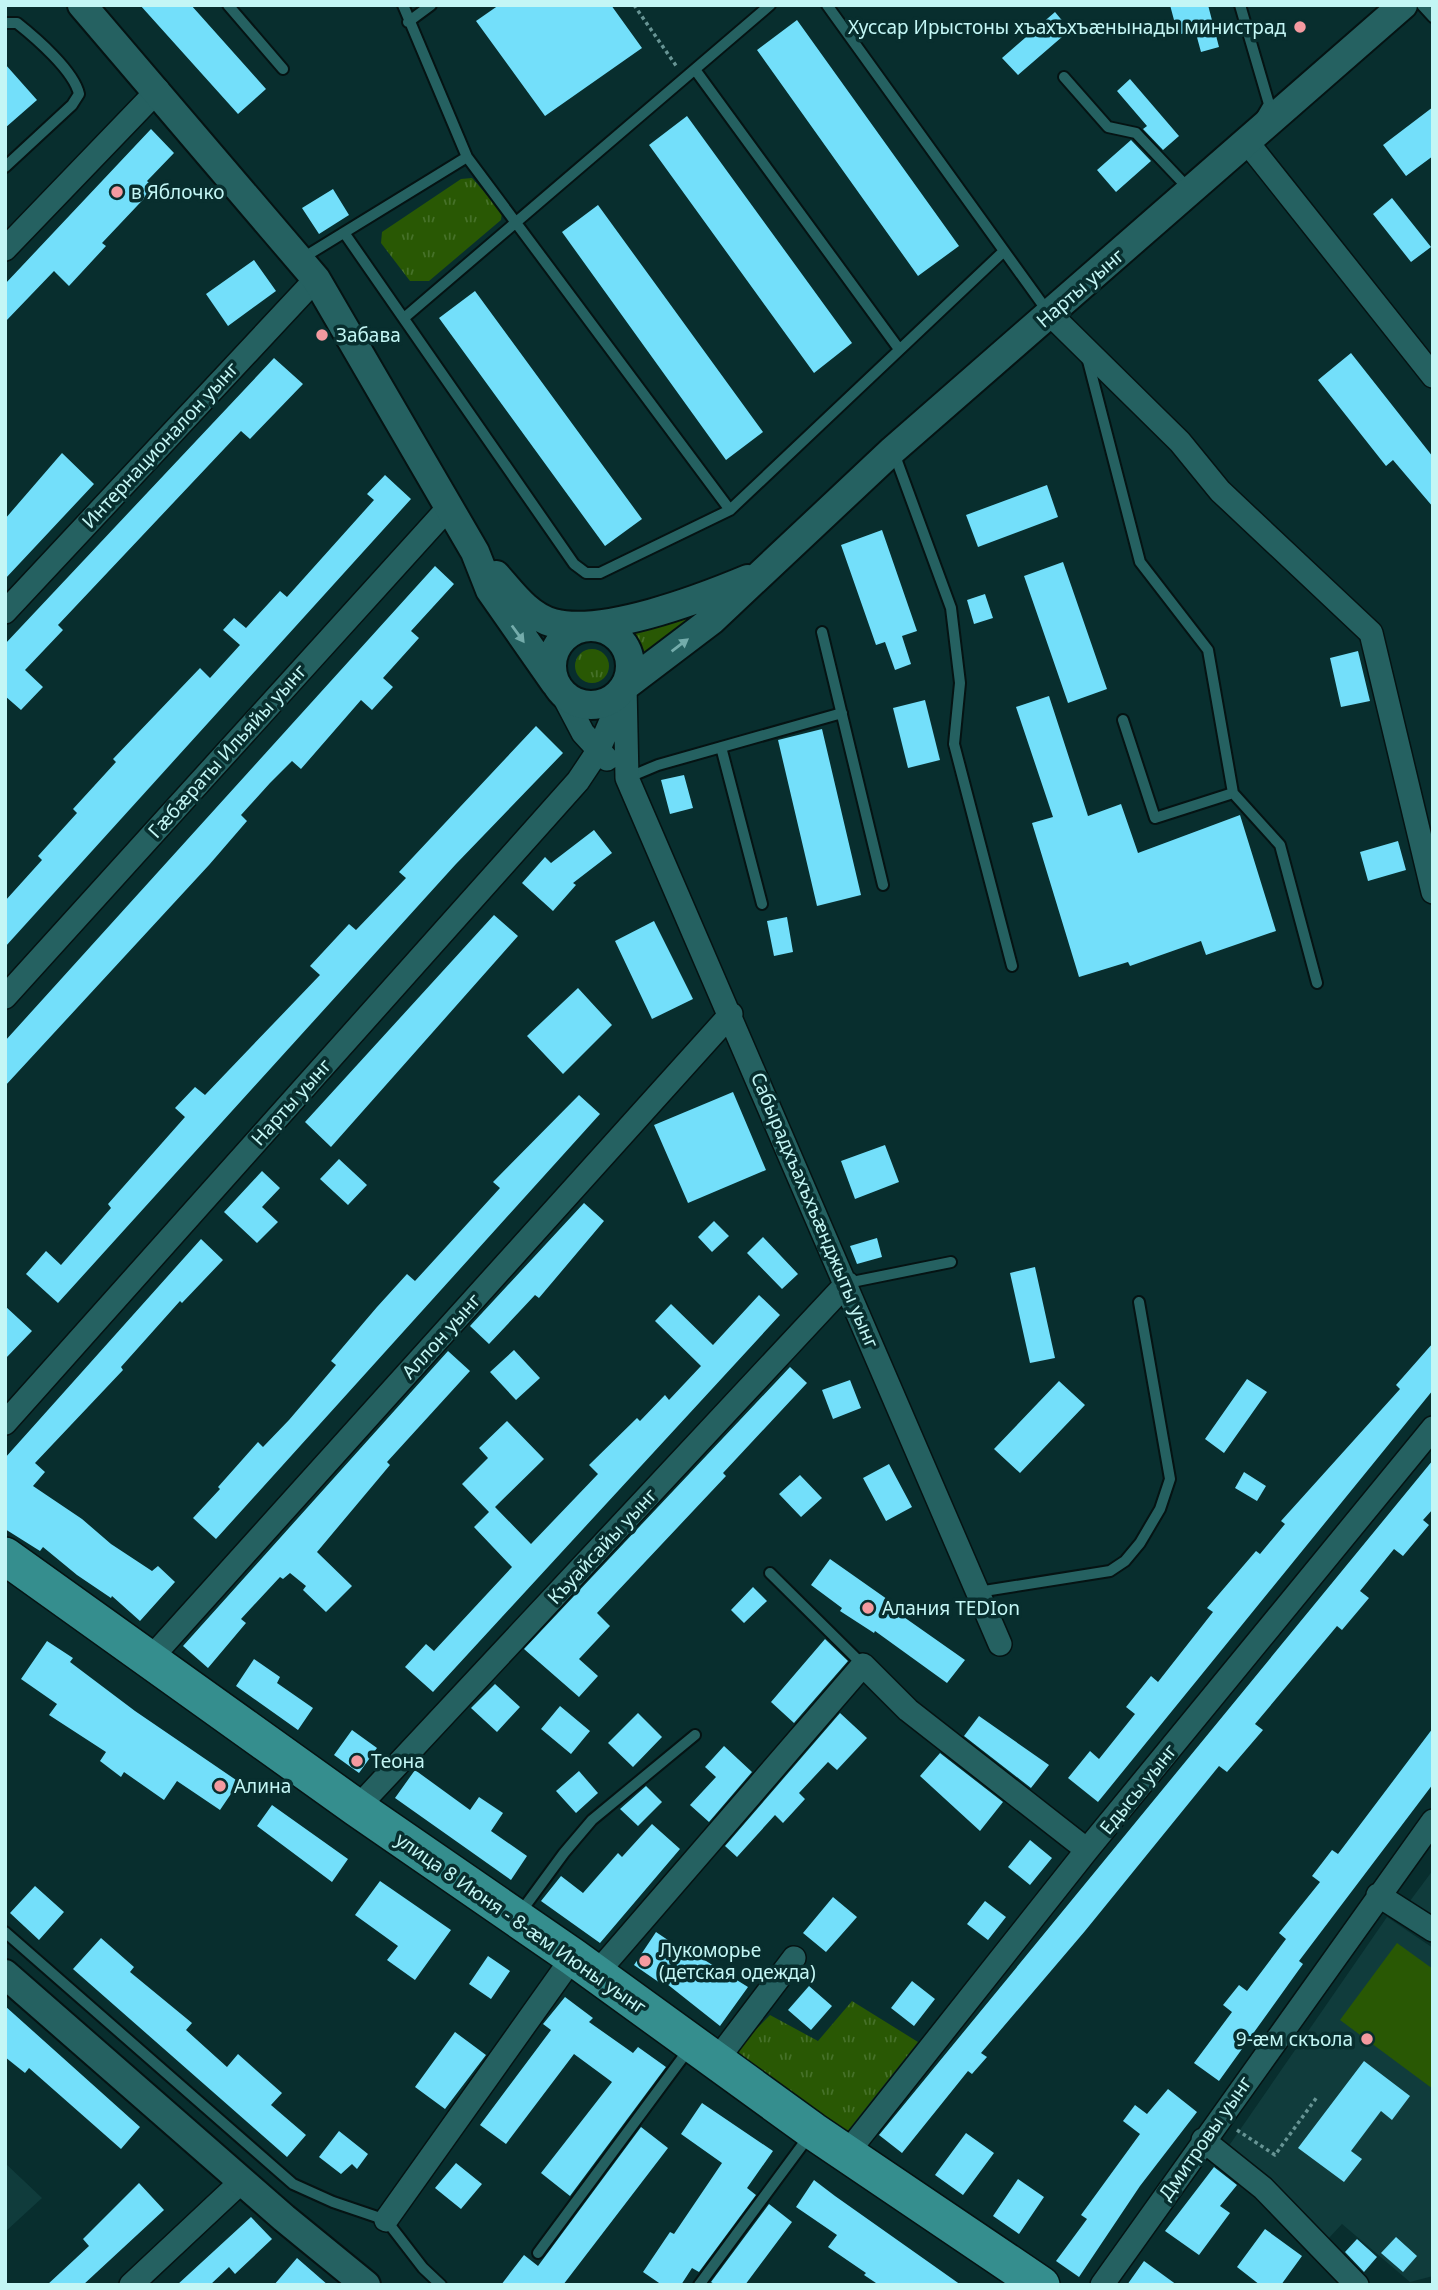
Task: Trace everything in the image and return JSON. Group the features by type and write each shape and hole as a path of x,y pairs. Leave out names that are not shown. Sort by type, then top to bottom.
{"highway":[{"name":"улица 8 Июня - 8-ӕм Июны уынг","path":"5,1556 357,1808 584,1965 813,2131 1041,2285"}],"street":[{"path":"82,5 158,90 308,269 450,506 475,552 490,590 559,689 591,742 627,778"},
{"name":"Нарты уынг","path":"760,574 704,597 567,635 556,646 551,671 559,689 576,701 602,703 614,697 712,620 893,450 1403,5"},
{"path":"5,250 158,90"},
{"path":"1247,142 1433,376"},
{"name":"Интернационалон уынг","path":"5,612 308,269"},
{"path":"1049,314 1180,442 1220,491 1371,633 1433,892"},
{"name":"Гæбæраты Ильяйы уынг","path":"5,997 450,506"},
{"path":"475,552 527,610 553,623 596,626 610,632 628,652 630,665 625,686 627,778"},
{"path":"591,742 625,686"},
{"name":"Нарты уынг","path":"5,1423 578,781 591,742"},
{"name":"Сабырадхъахъхъæнджыты уынг","path":"627,778 847,1283 1000,1644"},
{"name":"Аллон уынг","path":"151,1658 731,1014"},
{"name":"Къуайсайы уынг","path":"357,1808 847,1283"},
{"name":"Едысы уынг","path":"846,2153 1087,1850 1433,1428"},
{"path":"386,2220 584,1965 863,1665 908,1710 1087,1850"},
{"name":"Дмитровы уынг","path":"1102,2285 1433,1821"},
{"path":"1378,1895 1433,1930"},
{"path":"704,2053 794,1958"},
{"path":"5,1974 242,2181 366,2285"},
{"path":"1203,2140 1263,2188 1357,2285"},
{"path":"131,2285 242,2181"}],"lane":[{"path":"228,5 283,69"},
{"path":"403,5 467,157 730,510"},
{"path":"408,22 431,5"},
{"path":"404,318 686,80 770,5"},
{"path":"827,5 1049,314"},
{"path":"1240,5 1269,104 1247,142"},
{"path":"1422,5 1433,17"},
{"path":"5,23 17,23 28,31 76,82 79,94 72,105 5,167"},
{"path":"696,71 899,349"},
{"path":"1064,77 1108,127 1136,133 1191,191"},
{"path":"308,269 345,234 467,157"},
{"path":"345,234 574,565 586,573 600,573 730,510 1004,251"},
{"path":"1084,347 1140,562 1208,650 1233,793 1280,845 1317,983"},
{"path":"893,450 951,608 960,683 954,744 1012,966"},
{"path":"822,632 883,885"},
{"path":"627,778 658,765 842,713"},
{"path":"1124,720 1155,818 1233,793"},
{"path":"721,747 762,904"},
{"path":"847,1283 951,1262"},
{"path":"978,1592 1110,1571 1125,1561 1140,1543 1160,1509 1170,1479 1139,1302"},
{"path":"770,1573 863,1665"},
{"path":"516,1918 592,1820 695,1735"},
{"path":"5,1933 293,2184 333,2202 386,2220 423,2267 441,2285"},
{"path":"538,2253 704,2053"},
{"path":"699,2285 813,2131"}],"path":[{"path":"634,5 686,80"},
{"path":"1220,2118 1275,2155 1317,2097"}],"shaded area":[{"path":"1433,1870 1433,1922 1407,1905"},
{"name":"9-æм скъола","path":"1387,1917 1433,1948 1433,2276 1410,2282 1342,2224 1328,2239 1226,2150"},
{"path":"5,2163 42,2198 5,2232"}],"green space":[{"path":"472,178 502,212 501,220 429,281 410,281 381,243 382,232 461,179"},
{"path":"705,613 643,661 627,627"},
{"path":"592,649 604,654 609,666 604,678 592,683 580,678 575,666 580,654"},
{"path":"1397,1943 1433,1969 1433,2089 1340,2020"},
{"path":"852,2001 918,2042 842,2138 729,2057 770,2015 818,2041"}],"building":[{"path":"140,5 191,5 266,89 238,114"},
{"path":"499,5 611,5 642,48 545,116 476,21"},
{"path":"1170,5 1208,5 1219,47 1201,52 1195,30 1178,35"},
{"path":"1055,12 1070,30 1018,75 1002,58"},
{"path":"797,20 959,246 918,276 757,50"},
{"path":"5,64 37,100 5,128"},
{"path":"1130,79 1179,136 1163,150 1143,129 1147,126 1117,91"},
{"path":"1433,107 1433,156 1406,176 1383,145"},
{"path":"687,116 852,343 814,373 649,145"},
{"path":"151,129 174,153 147,181 154,188 102,243 106,246 69,286 54,271 5,322 5,284"},
{"path":"1131,140 1151,161 1116,192 1097,170"},
{"path":"333,189 349,215 319,234 302,208"},
{"path":"1392,198 1431,247 1411,262 1373,214"},
{"path":"598,205 763,432 726,460 562,232"},
{"path":"254,260 276,291 228,326 206,294"},
{"path":"475,291 642,519 605,546 439,318"},
{"path":"1351,353 1433,457 1433,507 1393,460 1386,466 1318,380"},
{"path":"274,358 303,384 250,439 241,431 58,625 63,630 25,670 43,687 21,710 5,696 5,644"},
{"path":"62,453 94,484 5,579 5,519"},
{"path":"385,475 411,499 5,947 5,901 42,860 38,856 77,813 73,809 116,762 113,759 200,668 210,678 240,645 223,630 234,618 246,628 280,591 287,597 374,500 367,494"},
{"path":"1047,485 1058,517 978,547 966,515"},
{"path":"882,530 917,631 902,636 911,664 895,670 885,642 876,645 841,545"},
{"path":"1063,562 1107,689 1068,703 1024,576"},
{"path":"435,566 454,584 411,631 419,638 383,678 393,687 372,710 361,700 301,769 292,761 270,783 241,815 247,821 209,865 5,1086 5,1041"},
{"path":"985,594 993,618 974,624 967,600"},
{"path":"1358,651 1370,701 1341,707 1330,658"},
{"path":"1049,696 1088,816 1121,804 1138,853 1240,815 1276,931 1206,955 1201,941 1130,966 1128,962 1079,977 1032,823 1053,817 1016,707"},
{"path":"925,700 940,760 908,768 893,708"},
{"path":"536,726 563,753 456,864 58,1303 26,1274 46,1251 61,1265 111,1208 108,1204 185,1117 175,1108 195,1087 205,1095 320,975 310,966 349,924 356,930 406,878 399,872"},
{"path":"822,729 861,895 817,906 778,740"},
{"path":"684,775 693,808 670,814 661,780"},
{"path":"594,830 612,853 573,883 576,885 553,911 522,883 545,857 551,863"},
{"path":"1398,841 1406,870 1368,881 1360,852"},
{"path":"494,915 518,936 331,1147 305,1122"},
{"path":"787,917 793,952 774,956 767,921"},
{"path":"654,921 693,999 652,1019 615,941"},
{"path":"578,988 612,1025 563,1074 527,1036"},
{"path":"733,1092 766,1170 688,1203 654,1125"},
{"path":"579,1095 600,1114 216,1539 193,1518 220,1489 218,1487 258,1442 263,1447 289,1420 336,1365 331,1361 377,1307 407,1274 415,1281 500,1188 493,1182"},
{"path":"885,1145 899,1182 855,1199 841,1161"},
{"path":"339,1159 367,1185 348,1205 320,1179"},
{"path":"262,1171 280,1188 262,1207 278,1222 257,1243 224,1212"},
{"path":"584,1203 604,1221 539,1298 535,1295 489,1344 470,1326"},
{"path":"714,1221 729,1236 712,1252 698,1237"},
{"path":"763,1237 798,1274 782,1289 747,1253"},
{"path":"877,1238 882,1257 857,1264 850,1246"},
{"path":"201,1239 223,1260 182,1303 180,1301 121,1367 123,1370 35,1463 45,1472 33,1486 82,1519 111,1544 152,1571 158,1566 175,1582 140,1621 112,1596 111,1598 77,1575 43,1547 40,1551 5,1529 5,1458"},
{"path":"1035,1267 1055,1358 1030,1363 1010,1273"},
{"path":"759,1295 780,1315 433,1692 405,1667 426,1644 434,1651 512,1567 474,1527 489,1512 462,1484 488,1458 479,1448 507,1421 544,1459 495,1507 531,1544 598,1474 589,1465 637,1418 640,1421 665,1395 669,1400 701,1366 655,1321 671,1304 713,1345"},
{"path":"5,1306 32,1331 5,1359"},
{"path":"1433,1343 1433,1390 1098,1802 1068,1778 1090,1751 1099,1759 1135,1714 1126,1707 1151,1676 1158,1682 1213,1612 1207,1608 1256,1551 1260,1554 1285,1524 1281,1521 1400,1389 1396,1385"},
{"path":"514,1350 540,1378 516,1400 490,1372"},
{"path":"448,1351 470,1371 387,1462 390,1465 317,1552 352,1586 326,1612 303,1590 306,1586 290,1573 283,1579 280,1577 241,1619 246,1623 208,1668 183,1646"},
{"path":"790,1367 807,1383 723,1473 726,1476 597,1613 610,1626 579,1659 598,1676 579,1697 524,1649"},
{"path":"1247,1379 1267,1392 1224,1453 1205,1439"},
{"path":"850,1380 861,1408 833,1419 822,1390"},
{"path":"1059,1381 1085,1405 1020,1473 994,1449"},
{"path":"1433,1460 1433,1509 1423,1520 1429,1525 1403,1556 1394,1549 1360,1591 1369,1598 1342,1630 1337,1626 1255,1724 1263,1730 1227,1772 1219,1766 1085,1931 981,2053 987,2057 972,2074 968,2071 902,2153 879,2135"},
{"path":"889,1464 912,1507 886,1521 863,1478"},
{"path":"1244,1472 1266,1486 1257,1501 1235,1488"},
{"path":"800,1475 822,1498 801,1517 779,1494"},
{"path":"830,1559 894,1604 891,1608 965,1660 947,1683 875,1631 874,1633 840,1611 842,1608 811,1585"},
{"path":"753,1587 767,1601 744,1623 731,1610"},
{"path":"825,1639 848,1661 794,1723 771,1702"},
{"path":"47,1641 73,1658 70,1662 135,1711 239,1782 220,1810 177,1781 164,1800 124,1772 121,1777 100,1761 106,1752 49,1715 57,1704 21,1679"},
{"path":"254,1659 280,1677 277,1683 313,1708 298,1730 236,1686"},
{"path":"495,1684 520,1707 497,1732 471,1708"},
{"path":"560,1706 590,1731 571,1754 541,1729"},
{"path":"638,1713 662,1737 633,1767 608,1743"},
{"path":"840,1713 867,1738 837,1770 828,1762 799,1793 805,1799 783,1823 775,1815 737,1857 725,1846"},
{"path":"979,1716 1049,1765 1031,1788 964,1736"},
{"path":"1433,1728 1433,1784 1299,1961 1303,1964 1219,2081 1194,2063 1232,2012 1223,2005 1239,1985 1247,1991 1286,1939 1279,1933 1320,1882 1312,1876 1332,1850 1338,1854"},
{"path":"352,1730 377,1748 359,1773 334,1755"},
{"path":"724,1746 752,1772 709,1822 690,1805 716,1777 705,1767"},
{"path":"940,1753 1003,1802 980,1831 920,1776"},
{"path":"415,1770 470,1810 479,1797 503,1813 491,1831 527,1856 511,1880 395,1798"},
{"path":"579,1771 598,1793 576,1813 556,1791"},
{"path":"646,1786 662,1802 638,1826 620,1809"},
{"path":"272,1805 348,1859 332,1882 257,1826"},
{"path":"652,1824 680,1849 600,1943 541,1901 561,1876 583,1893 618,1853 622,1857"},
{"path":"1030,1840 1052,1858 1030,1885 1008,1867"},
{"path":"380,1881 451,1930 415,1980 387,1960 398,1946 355,1915"},
{"path":"35,1886 64,1912 39,1940 10,1913"},
{"path":"833,1897 857,1917 826,1952 803,1933"},
{"path":"985,1901 1006,1917 988,1940 967,1924"},
{"path":"656,1932 696,1959 698,1956 748,1987 720,2026 662,1980 660,1983 634,1965"},
{"path":"101,1938 134,1967 130,1972 192,2023 186,2030 227,2067 238,2054 282,2093 271,2105 306,2135 287,2157 73,1969"},
{"path":"488,1956 510,1971 491,1999 469,1984"},
{"path":"912,1981 935,1999 914,2026 891,2008"},
{"path":"809,1986 832,2006 811,2030 788,2010"},
{"path":"565,1997 593,2018 589,2022 633,2053 638,2047 666,2067 570,2196 541,2173 612,2082 574,2054 506,2144 480,2125 551,2030 543,2024"},
{"path":"5,2006 140,2127 121,2149 29,2068 25,2073 5,2057"},
{"path":"455,2032 486,2055 445,2109 415,2087"},
{"path":"1364,2061 1410,2096 1392,2120 1381,2111 1351,2151 1362,2159 1344,2182 1298,2148"},
{"path":"1168,2089 1197,2112 1140,2186 1079,2277 1056,2261 1087,2219 1081,2215 1140,2134 1123,2121 1135,2105 1147,2114"},
{"path":"702,2103 773,2151 747,2188 756,2195 699,2272 692,2268 681,2285 662,2285 643,2272 670,2232 674,2234 722,2163 681,2134"},
{"path":"641,2127 668,2148 563,2285 501,2285 524,2255 538,2266"},
{"path":"339,2131 368,2154 357,2169 352,2164 341,2174 319,2157"},
{"path":"966,2133 994,2153 963,2195 935,2175"},
{"path":"456,2163 482,2184 461,2209 435,2188"},
{"path":"1214,2167 1237,2185 1220,2206 1230,2213 1199,2255 1165,2231"},
{"path":"1018,2179 1044,2197 1019,2234 993,2216"},
{"path":"814,2180 961,2285 879,2285 864,2275 866,2273 828,2247 837,2235 796,2207"},
{"path":"139,2183 164,2210 83,2285 47,2285 89,2246 83,2239"},
{"path":"769,2204 792,2222 745,2285 716,2285 711,2282"},
{"path":"251,2217 272,2239 235,2274 229,2267 210,2285 177,2285"},
{"path":"1265,2229 1302,2256 1281,2285 1260,2285 1237,2267"},
{"path":"1396,2237 1417,2256 1403,2272 1381,2253"},
{"path":"1357,2239 1377,2257 1364,2272 1345,2252"},
{"path":"297,2258 328,2285 274,2285"},
{"path":"1144,2261 1177,2285 1127,2285"}],"place":[{"name":"Хуссар Ирыстоны хъахъхъæнынады министрад","path":"1300,27"},
{"name":"в Яблочко","path":"117,192"},
{"name":"Забава","path":"322,335"},
{"name":"Алания ТEDIon","path":"868,1608"},
{"name":"Теона","path":"357,1761"},
{"name":"Алина","path":"220,1786"},
{"name":"Лукоморье (детская одежда)","path":"645,1961"},
{"name":"9-æм скъола","path":"1367,2039"}]}
